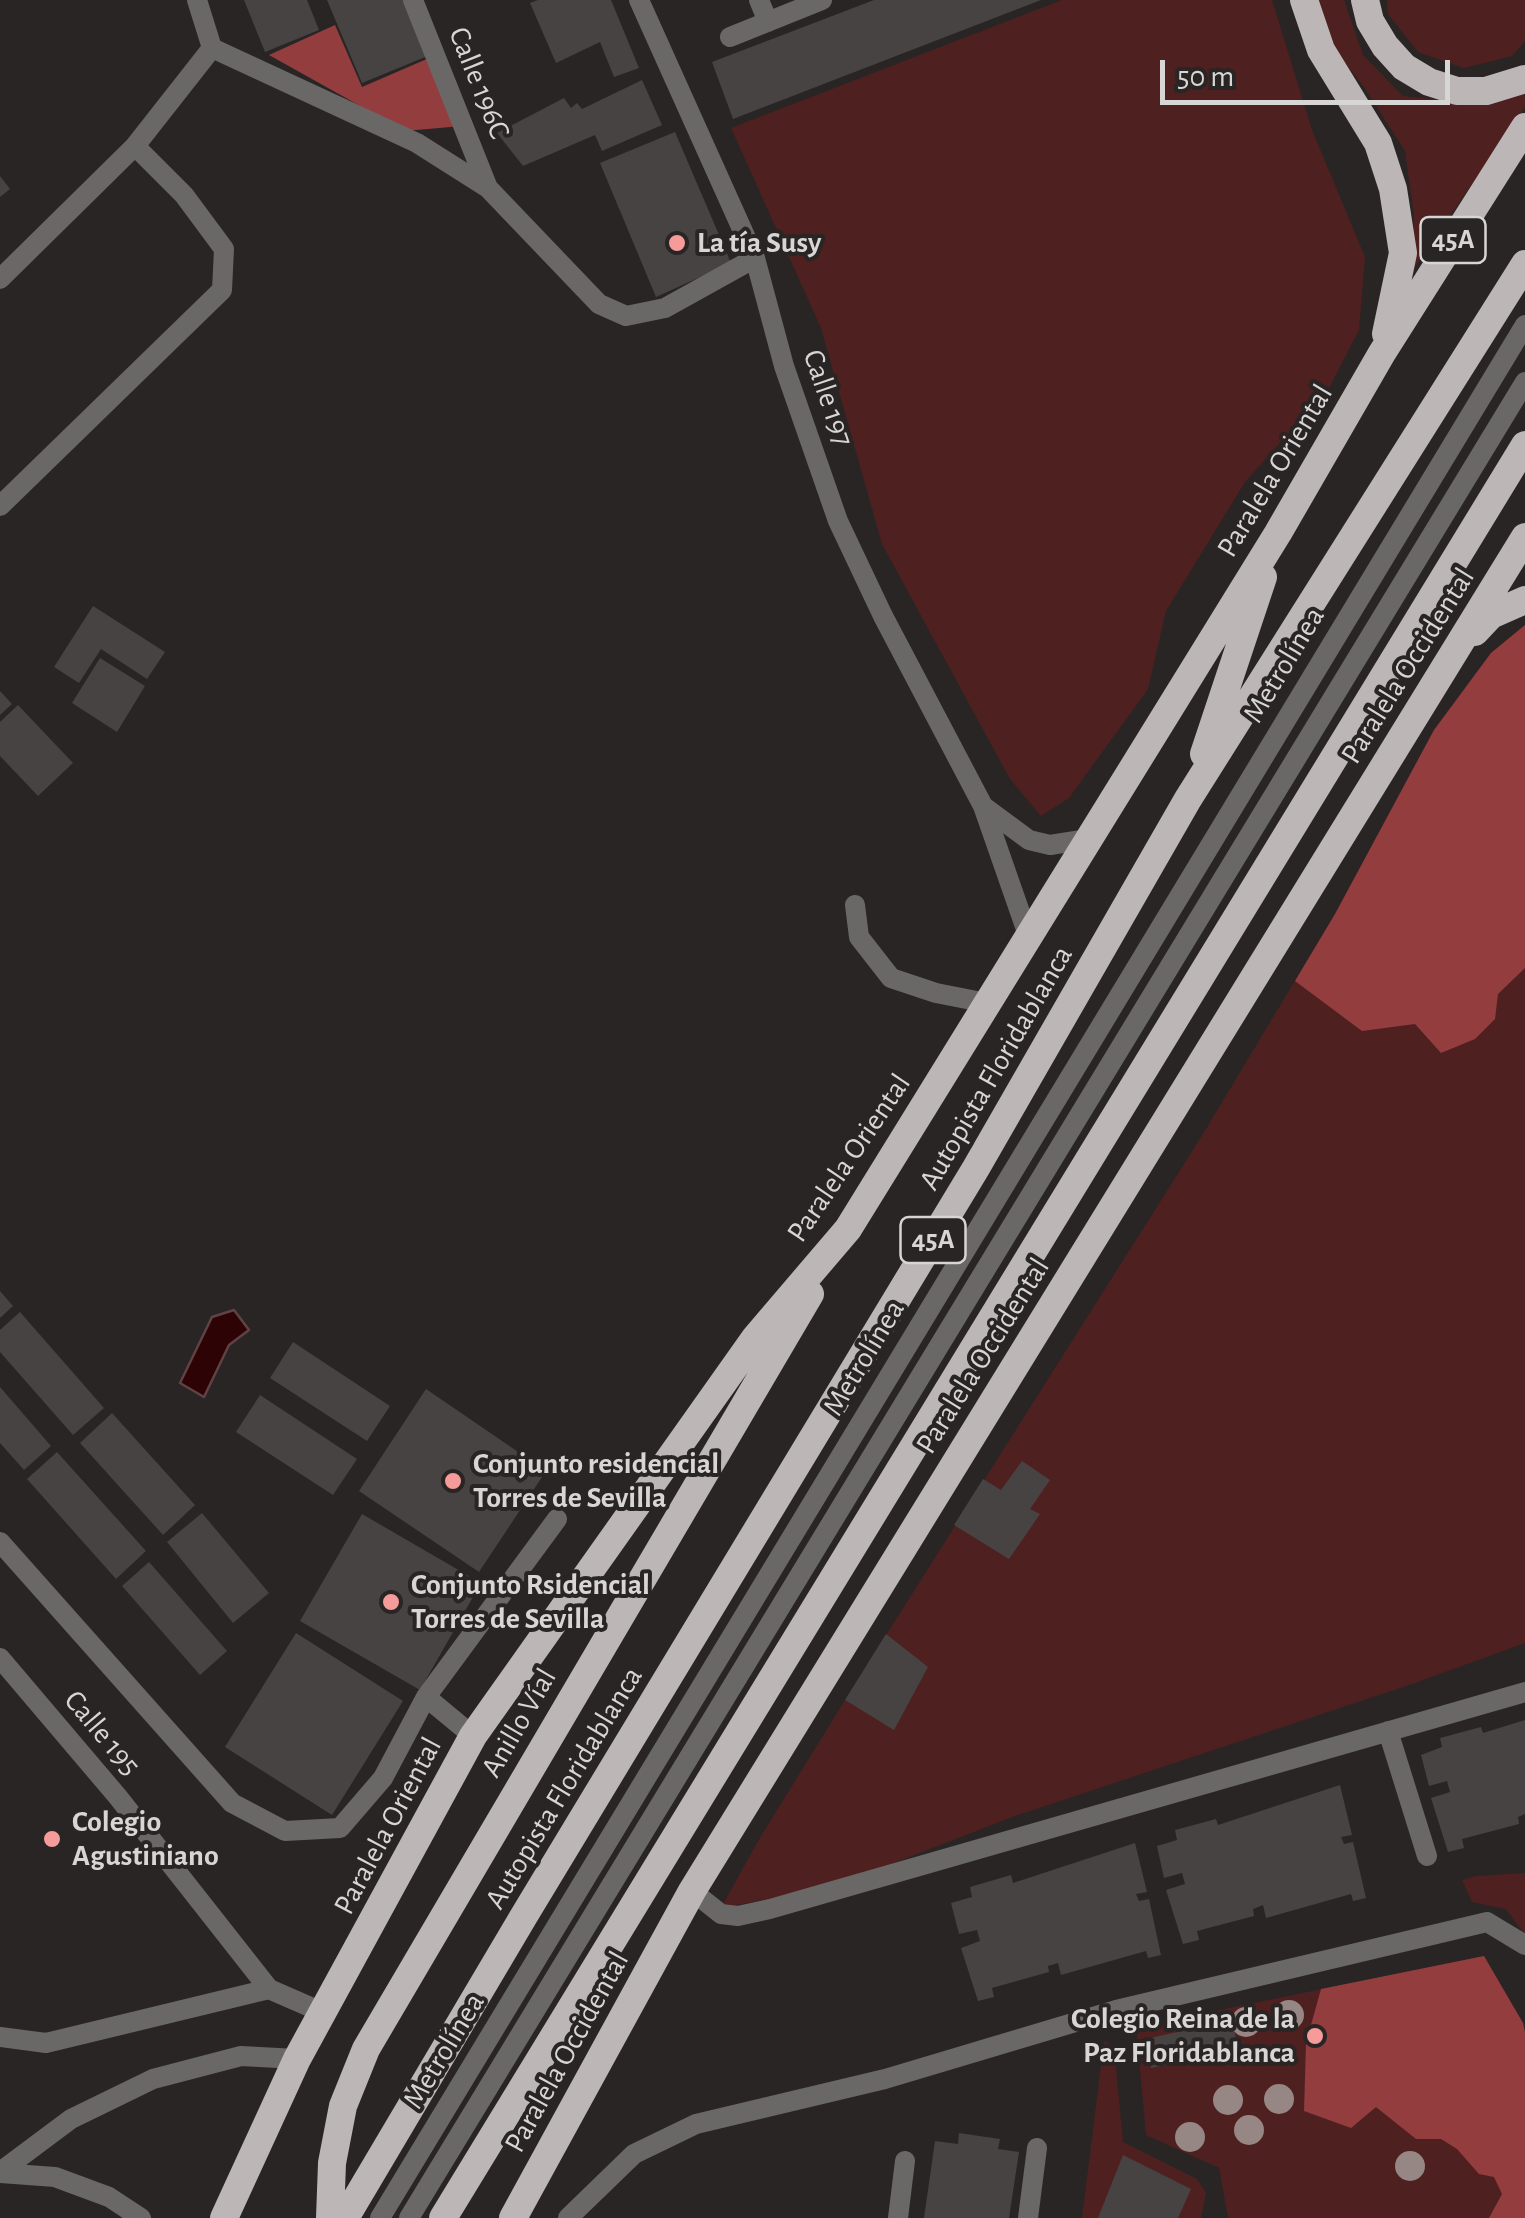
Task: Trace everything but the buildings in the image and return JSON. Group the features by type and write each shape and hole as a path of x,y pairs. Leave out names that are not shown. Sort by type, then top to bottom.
{"highway":[{"path":"1304,0 1321,50 1378,143 1399,212 1403,254 1382,354"},
{"path":"1365,0 1370,21 1384,46 1404,67 1429,82 1456,91 1486,91 1525,79"},
{"name":"Paralela Oriental","path":"224,2218 297,2058 473,1736 755,1338 848,1228 1525,127"},
{"name":"Autopista Floridablanca","path":"345,2218 966,1185 1188,799 1525,264"},
{"path":"443,2218 1525,445"},
{"path":"1188,799 1278,533"},
{"name":"Paralela Occidental","path":"512,2218 692,1891 1525,536"},
{"path":"1450,659 1491,615 1525,600"},
{"name":"Anillo Víal","path":"330,2218 332,2163 342,2106 366,2048 848,1228"},
{"path":"526,2218 543,2162"}],"street":[{"path":"0,280 135,146 212,48 198,0"},
{"name":"Calle 196C","path":"414,0 488,188"},
{"name":"Calle 197","path":"639,0 756,258 784,366 838,521 982,806 1028,935"},
{"path":"759,0 768,22"},
{"path":"730,37 822,0"},
{"name":"Calle 196C","path":"212,48 417,143 488,188 599,304 626,316 666,308 756,258"},
{"path":"0,506 222,290 224,249 184,195 135,146"},
{"name":"Metrolínea","path":"380,2218 1525,325"},
{"name":"Metrolínea","path":"410,2218 1525,382"},
{"name":"Calle 197","path":"982,806 1029,840 1050,845 1088,839"},
{"path":"856,905 859,937 891,978 936,993 987,1003"},
{"path":"0,1542 232,1803 285,1831 340,1828 383,1778 426,1697 557,1519"},
{"name":"Calle 195","path":"0,1658 118,1798 269,1989 324,2013"},
{"path":"692,1891 721,1914 738,1916 770,1909 1525,1692"},
{"path":"426,1697 473,1736"},
{"path":"1388,1731 1427,1856"},
{"path":"568,2218 634,2154 696,2124 885,2078 1116,2010 1487,1922 1525,1945"},
{"path":"0,2037 46,2043 269,1989"},
{"path":"0,2172 71,2119 153,2079 241,2056 297,2058"},
{"path":"1028,2218 1037,2148"},
{"path":"898,2218 904,2161"},
{"path":"0,2172 55,2177 109,2197 141,2218"}],"shaded area":[{"path":"1062,0 1272,0 1312,130 1365,257 1359,330 1329,388 1245,482 1166,611 1148,689 1069,798 1041,816 1010,779 882,544 821,328 731,128"},
{"path":"1318,0 1344,0 1363,55 1403,96 1474,103 1525,91 1525,107 1414,268 1414,215 1405,151 1364,87 1322,33"},
{"path":"1387,0 1525,0 1525,41 1512,56 1464,68 1418,52 1388,14"},
{"path":"335,25 362,87 443,52 473,125 405,131 269,55"},
{"path":"1525,625 1525,1643 1015,1816 873,1871 794,1894 721,1908 845,1700 1203,1134 1335,914 1434,730 1491,653"},
{"path":"1525,625 1525,968 1498,994 1495,1019 1475,1039 1441,1053 1415,1024 1362,1031 1295,981 1434,730 1491,653"},
{"path":"234,1310 249,1330 229,1345 204,1397 180,1383 212,1317"},
{"path":"1525,1873 1525,1935 1506,1909 1472,1902 1462,1880 1476,1876"},
{"path":"1484,1956 1525,2032 1525,2218 1228,2218 1219,2168 1146,2135 1136,2027"},
{"path":"1484,1956 1525,2032 1525,2218 1489,2218 1502,2194 1494,2177 1479,2174 1457,2149 1441,2139 1416,2139 1376,2107 1351,2128 1304,2111 1306,2043 1321,1989"},
{"path":"1104,2041 1114,2046 1123,2142 1197,2179 1206,2193 1201,2218 1082,2218"}],"place":[{"name":"La tía Susy","path":"677,243"},
{"name":"Conjunto residencial Torres de Sevilla","path":"453,1481"},
{"name":"Conjunto Rsidencial Torres de Sevilla","path":"391,1602"},
{"name":"Colegio Agustiniano","path":"52,1839"},
{"name":"Colegio Reina de la Paz Floridablanca","path":"1315,2036"}]}
